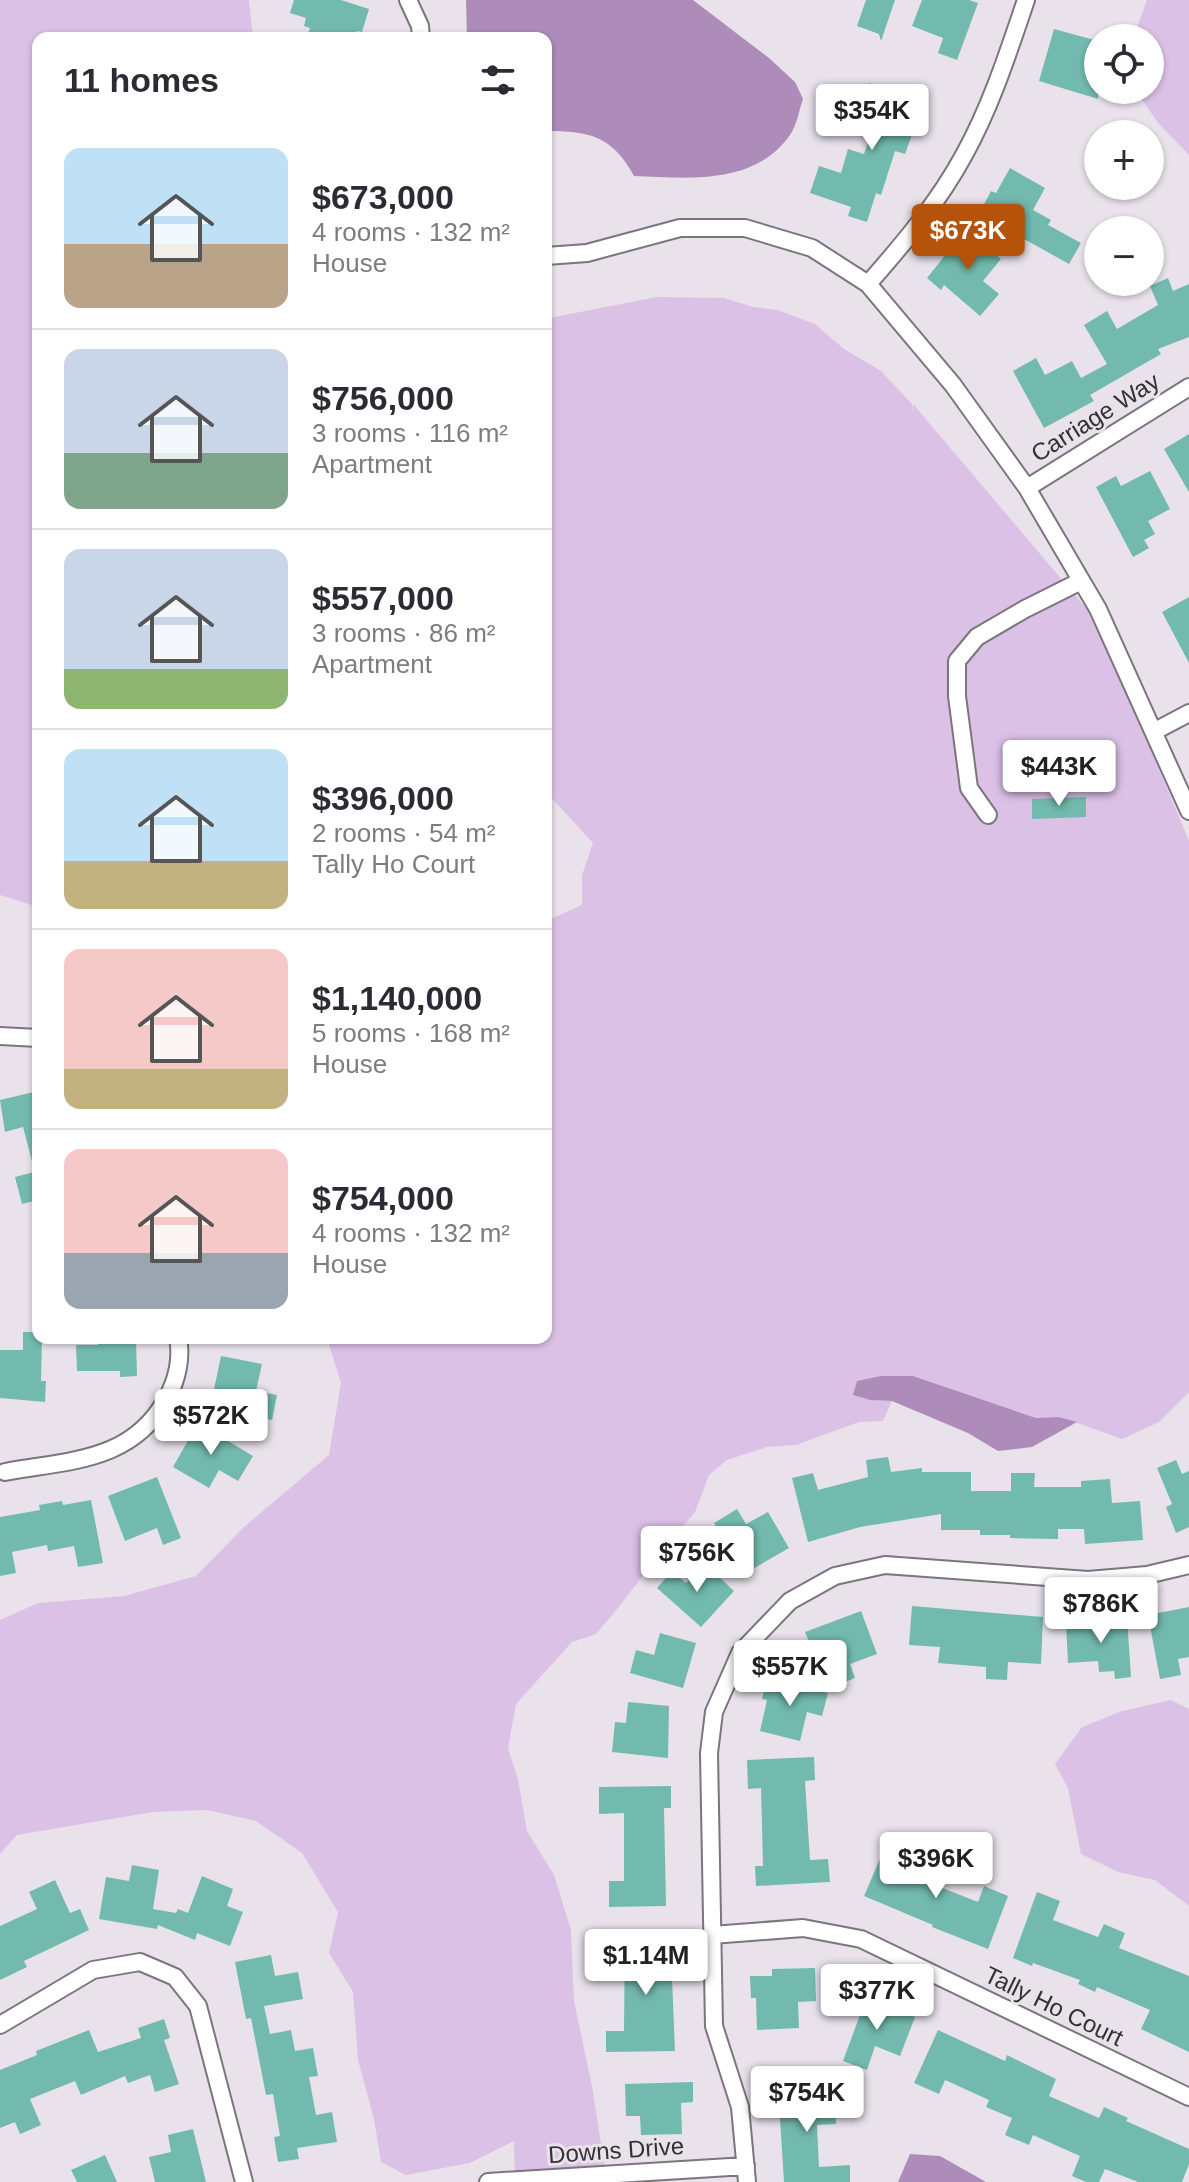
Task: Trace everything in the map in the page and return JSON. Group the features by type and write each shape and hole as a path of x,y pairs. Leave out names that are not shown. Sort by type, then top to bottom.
{"street":[{"path":"408,0 420,32"},
{"path":"868,284 918,226 963,157 994,93 1026,0"},
{"path":"552,256 587,253 680,228 745,228 812,248 868,284 953,385 1027,488 1098,609 1189,811"},
{"name":"Carriage Way","path":"1027,488 1189,387"},
{"path":"988,815 969,788 957,696 957,661 977,637 1081,581"},
{"path":"1155,731 1189,713"},
{"path":"0,1036 32,1038"},
{"path":"5,1472 106,1454 134,1439 157,1417 173,1387 179,1344"},
{"path":"747,2174 740,2107 714,2026 709,1753 714,1712 740,1653 790,1601 835,1576 885,1565 1088,1580 1147,1575 1189,1565"},
{"name":"Tally Ho Court","path":"712,1935 803,1928 861,1939 1189,2097"},
{"path":"0,2025 93,1970 140,1962 175,1977 198,2006 244,2182"},
{"name":"Downs Drive","path":"488,2182 747,2174"}],"shaded area":[{"path":"0,0 249,0 252,32 32,32 32,905 0,895"},
{"path":"466,0 693,0 769,58 795,82 803,99 790,135 758,163 719,175 676,178 634,176 617,152 598,138 574,132 552,131 552,32 467,32"},
{"path":"1147,0 1189,0 1189,155 1164,129 1164,120 1156,120 1145,104 1164,104 1164,24 1138,24"},
{"path":"657,297 724,298 753,307 778,310 815,324 844,349 881,371 912,404 912,411 913,404 1097,621 1189,841 1189,1392 1159,1422 1122,1439 1060,1417 1036,1418 913,1376 858,1381 854,1395 870,1400 892,1401 883,1421 859,1422 796,1445 767,1447 727,1460 709,1475 695,1512 596,1634 572,1642 516,1704 508,1748 518,1780 527,1831 554,1875 571,1930 574,2001 592,2086 607,2182 515,2182 514,2141 470,2163 406,2175 381,2162 374,2119 358,2060 353,1992 329,1953 338,1912 302,1853 256,1821 207,1810 153,1812 17,1835 0,1854 0,1620 38,1603 124,1596 196,1576 244,1527 329,1455 341,1383 329,1344 552,1344 552,918 582,905 582,875 593,843 552,799 552,317"},
{"path":"881,1376 913,1376 1036,1418 1059,1417 1077,1422 1032,1447 998,1451 968,1433 892,1401 853,1395 857,1381"},
{"path":"1171,1700 1189,1709 1189,1906 1155,1880 1118,1872 1081,1854 1068,1788 1055,1764 1082,1727 1122,1711"},
{"path":"910,2154 940,2156 986,2182 898,2182"}],"building":[{"path":"294,0 341,0 369,9 362,32 309,32 310,28 304,26 306,18 290,13"},
{"path":"866,0 895,0 881,41 879,34 857,26"},
{"path":"922,0 969,0 978,3 957,60 938,53 943,38 912,26"},
{"path":"1054,29 1084,37 1084,95 1039,81"},
{"path":"869,83 905,96 907,90 926,96 905,154 895,151 881,195 876,193 867,222 848,216 851,207 810,193 819,166 841,173 848,149 864,154 878,113 860,106"},
{"path":"1010,168 1045,188 1033,210 1051,220 1048,225 1081,243 1069,264 979,214 991,191 996,193"},
{"path":"966,229 1001,259 983,281 999,294 980,316 944,285 941,290 927,278"},
{"path":"1168,278 1173,291 1189,284 1189,337 1158,349 1161,354 1090,395 1094,401 1044,428 1013,371 1036,358 1045,375 1072,361 1081,378 1107,364 1084,325 1107,311 1117,329 1158,305 1154,296 1164,296 1164,280"},
{"path":"1189,434 1189,492 1164,449"},
{"path":"1150,471 1170,509 1148,521 1155,534 1144,540 1149,548 1133,557 1096,487 1116,476 1121,486"},
{"path":"1189,597 1189,663 1162,612"},
{"path":"1086,797 1086,817 1032,819 1032,799"},
{"path":"32,1092 32,1161 23,1127 5,1132 0,1100"},
{"path":"32,1173 32,1202 22,1204 15,1177"},
{"path":"23,1332 32,1332 32,1344 42,1344 41,1381 46,1381 45,1402 0,1398 0,1350 23,1350"},
{"path":"136,1344 137,1376 120,1377 120,1371 77,1371 76,1345"},
{"path":"221,1356 262,1364 256,1391 277,1395 272,1420 210,1408"},
{"path":"198,1423 253,1456 238,1481 219,1470 209,1488 173,1467"},
{"path":"888,1457 891,1472 922,1468 922,1472 971,1472 971,1491 1011,1491 1011,1473 1035,1473 1034,1487 1081,1487 1081,1481 1110,1479 1112,1503 1140,1501 1143,1540 1085,1544 1084,1529 1058,1529 1058,1539 980,1535 980,1530 941,1530 941,1514 860,1527 808,1542 792,1478 813,1473 818,1490 868,1477 866,1460"},
{"path":"1176,1460 1182,1474 1189,1471 1189,1527 1176,1533 1166,1507 1172,1504 1157,1468"},
{"path":"157,1477 181,1538 163,1545 157,1528 125,1541 108,1496"},
{"path":"91,1500 103,1563 78,1567 74,1546 48,1551 47,1545 12,1552 16,1573 0,1576 0,1517 40,1510 39,1505"},
{"path":"737,1509 746,1524 768,1512 789,1548 744,1574 714,1523"},
{"path":"704,1563 734,1591 701,1627 657,1588 672,1571 686,1583"},
{"path":"912,1606 1043,1617 1041,1664 1008,1662 1007,1680 986,1679 986,1667 938,1663 940,1647 909,1645"},
{"path":"1189,1607 1189,1657 1178,1659 1181,1675 1160,1679 1148,1615"},
{"path":"861,1611 877,1654 850,1664 855,1678 835,1686 822,1651 814,1654 805,1632"},
{"path":"1127,1618 1131,1677 1115,1679 1114,1671 1099,1672 1098,1661 1068,1663 1066,1624"},
{"path":"660,1633 696,1643 683,1688 630,1673 636,1650 654,1655"},
{"path":"767,1678 828,1693 822,1716 807,1712 800,1741 760,1731 767,1700 762,1699"},
{"path":"628,1702 669,1706 668,1758 612,1752 615,1722 626,1723"},
{"path":"814,1757 815,1780 805,1781 810,1860 828,1859 830,1882 756,1886 755,1866 763,1866 761,1788 748,1789 747,1760"},
{"path":"671,1786 671,1808 664,1808 666,1906 609,1907 609,1881 624,1881 624,1813 599,1814 599,1787"},
{"path":"915,1853 935,1861 927,1882 978,1902 984,1886 1008,1896 988,1949 864,1896 882,1854 909,1866"},
{"path":"132,1865 159,1870 153,1909 176,1913 178,1909 188,1913 202,1876 233,1889 227,1906 243,1912 230,1946 197,1933 195,1940 158,1925 157,1929 99,1919 106,1877 129,1881"},
{"path":"55,1880 70,1913 80,1909 89,1930 24,1961 27,1967 0,1980 0,1926 37,1909 29,1892"},
{"path":"1037,1892 1060,1901 1053,1920 1098,1937 1104,1924 1125,1933 1119,1948 1189,1976 1189,2052 1141,2029 1150,2010 1097,1987 1095,1992 1078,1984 1080,1980 1013,1958"},
{"path":"625,1931 664,1931 664,1958 674,1958 675,2051 606,2052 606,2031 624,2031"},
{"path":"271,1955 275,1976 298,1972 303,1999 264,2006 270,2034 291,2030 295,2051 313,2048 318,2076 309,2077 316,2115 332,2112 337,2142 297,2148 299,2159 278,2162 274,2137 280,2136 273,2094 266,2095 251,2018 246,2019 235,1962"},
{"path":"815,1968 816,2001 798,2002 799,2028 757,2030 756,1998 751,1998 750,1976 772,1976 772,1969"},
{"path":"862,1996 915,2017 900,2056 875,2046 867,2070 843,2061 860,2015 855,2013"},
{"path":"164,2019 170,2038 164,2040 179,2084 155,2092 150,2075 128,2083 125,2076 81,2095 75,2081 30,2099 41,2125 20,2134 15,2122 0,2128 0,2070 37,2055 36,2051 89,2030 98,2052 141,2038 138,2028"},
{"path":"938,2030 1005,2061 1007,2055 1056,2079 1049,2096 1099,2118 1104,2107 1128,2118 1126,2121 1189,2149 1189,2164 1182,2182 1138,2182 1105,2169 1099,2182 1086,2182 1072,2176 1080,2156 1033,2135 1029,2145 1005,2135 1012,2118 986,2107 989,2100 945,2080 939,2094 914,2083"},
{"path":"693,2082 693,2102 681,2103 682,2134 641,2135 640,2116 626,2116 625,2084"},
{"path":"834,2085 836,2124 817,2125 819,2167 850,2165 850,2182 784,2182 778,2088"},
{"path":"193,2129 206,2182 155,2182 149,2157 171,2152 168,2135"},
{"path":"105,2155 117,2182 77,2182 71,2170"}]}
